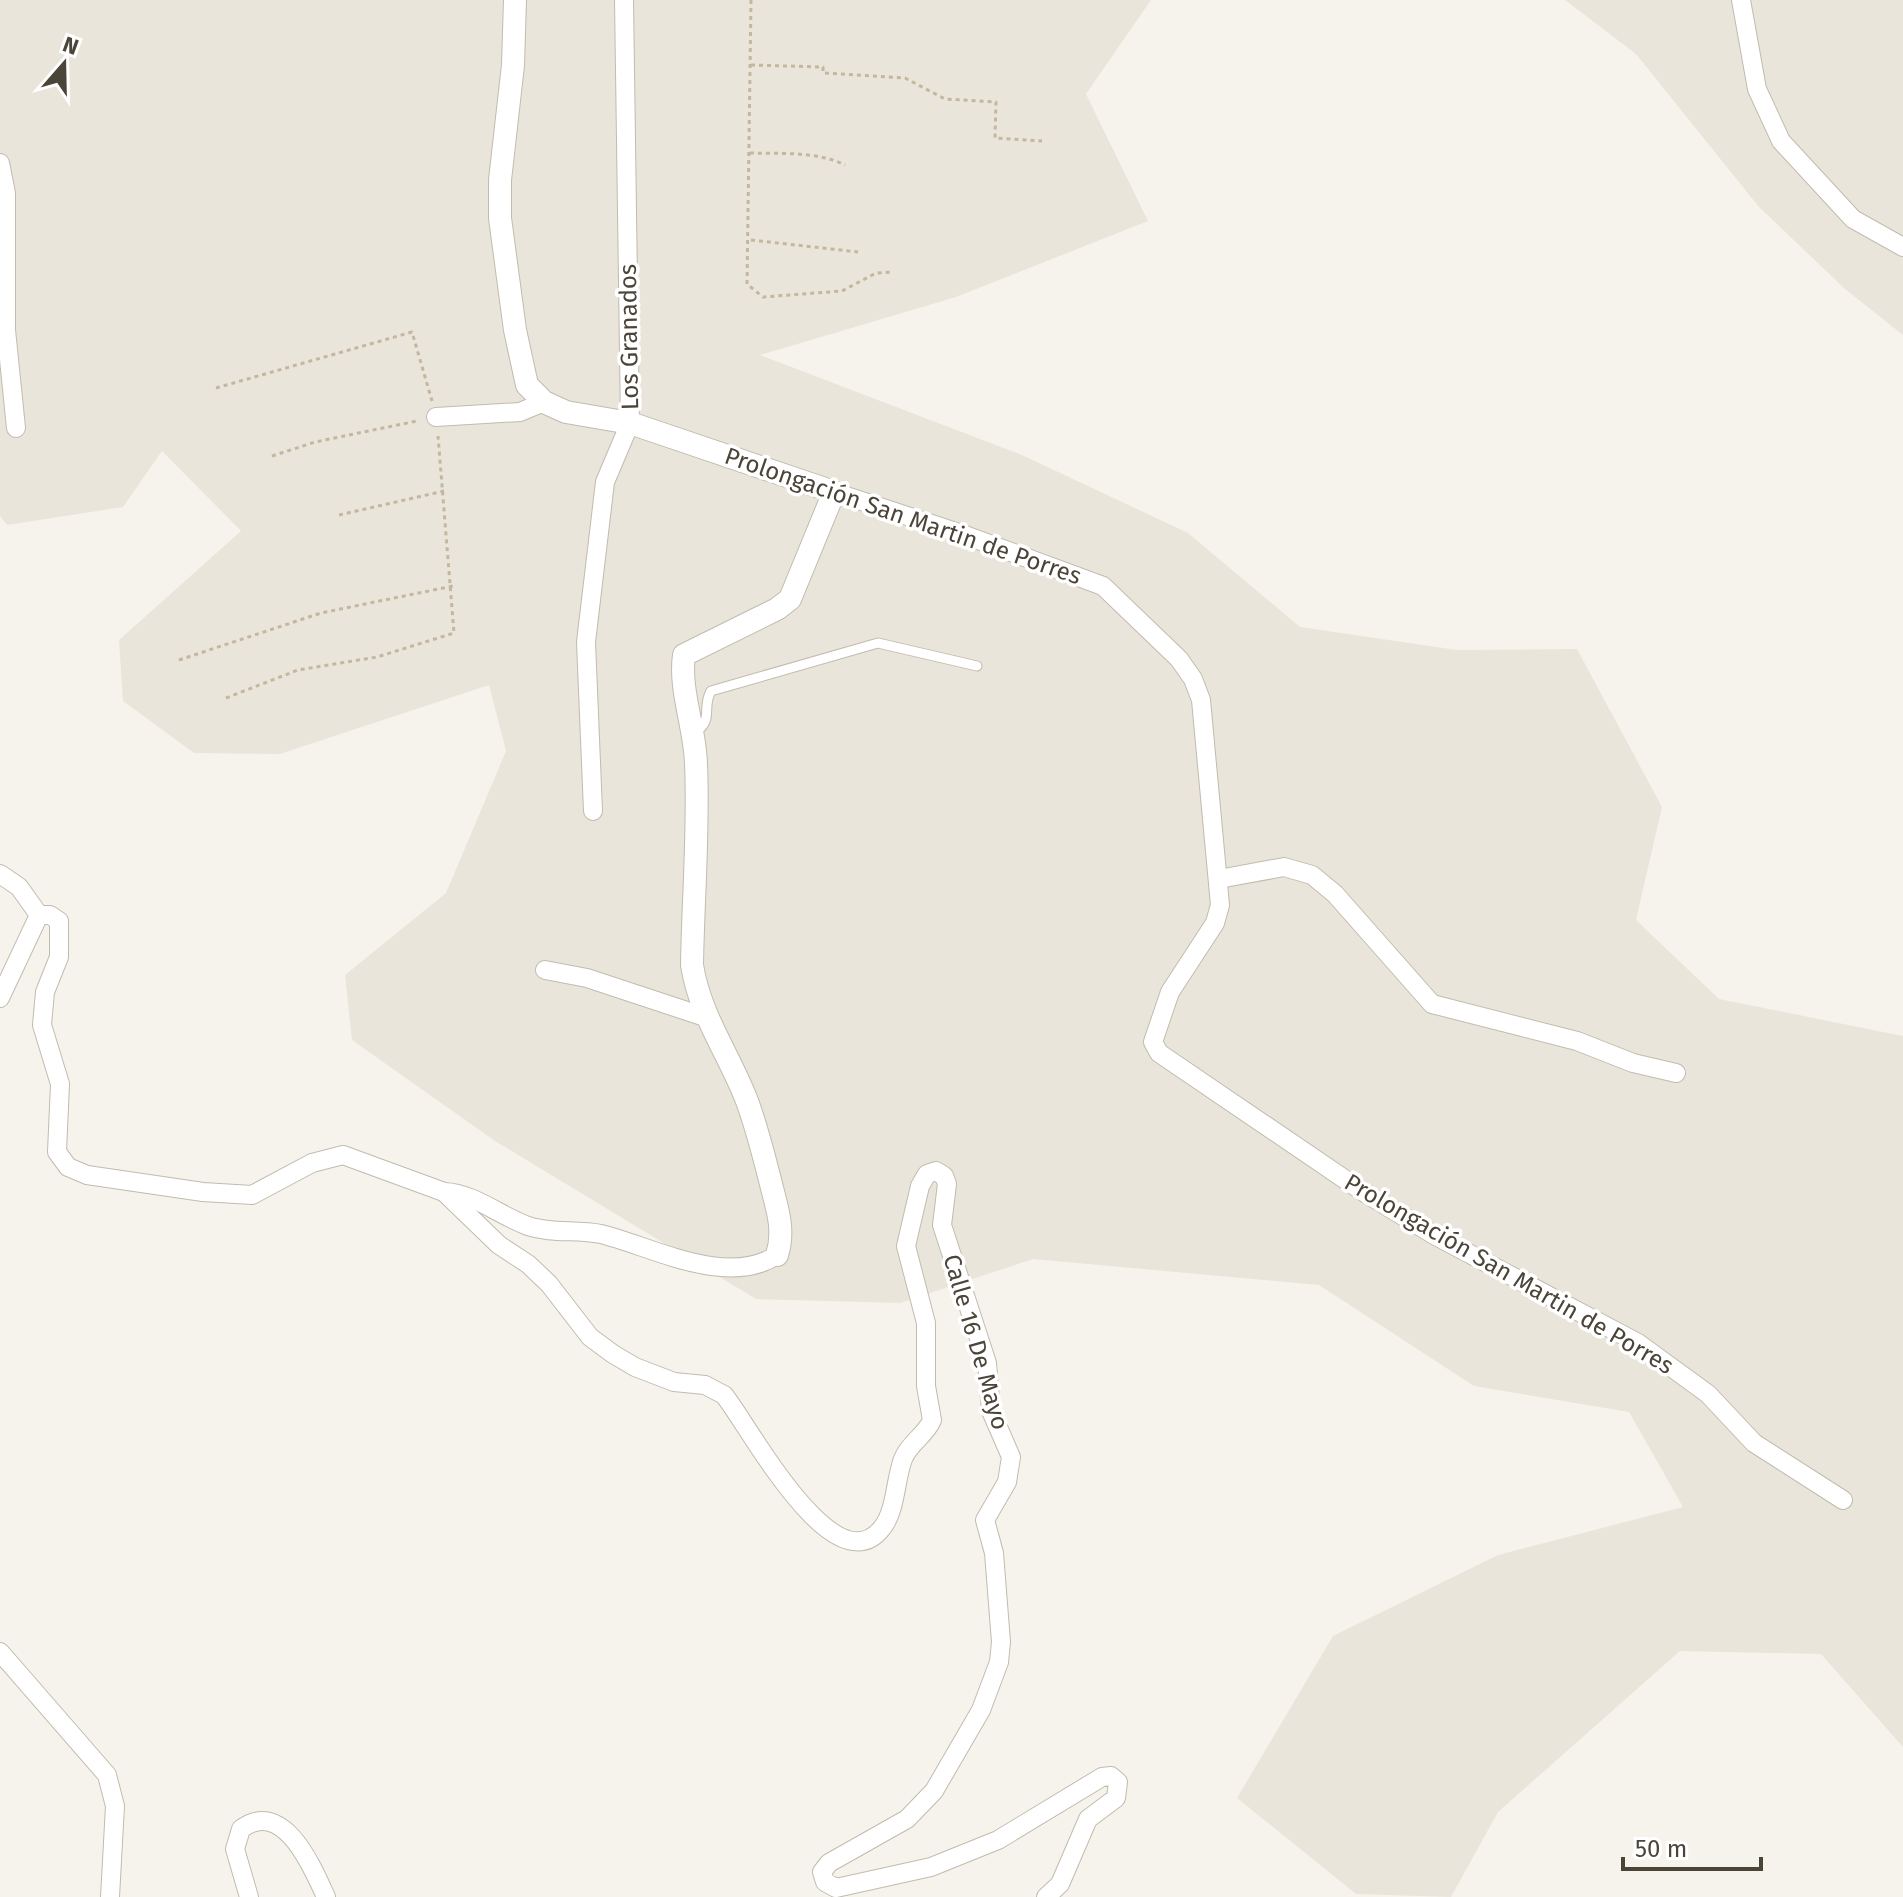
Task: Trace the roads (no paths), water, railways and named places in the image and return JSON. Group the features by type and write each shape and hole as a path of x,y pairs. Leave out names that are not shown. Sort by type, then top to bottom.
{"street":[{"path":"436,417 520,412 544,402 527,385 515,330 500,218 500,180 513,65 515,0"},
{"name":"Los Granados","path":"593,811 587,627 605,482 630,423 624,0"},
{"path":"1741,0 1757,89 1781,141 1853,219 1903,247"},
{"path":"0,163 6,193 6,330 16,428"},
{"name":"Prolongación San Martin de Porres","path":"544,402 566,412 630,423 962,534 1103,586 1179,659 1193,679 1201,700 1219,879 1218,914 1170,992 1155,1029 1153,1042 1159,1053 1386,1206 1638,1343 1708,1394 1754,1443 1843,1500"},
{"path":"39,915 50,915 59,921 59,957 45,992 42,1025 60,1084 57,1152 68,1167 87,1175 203,1192 252,1195 312,1163 343,1155 444,1192 458,1192 530,1227 564,1233 598,1233 675,1259 738,1268 762,1265 777,1255 782,1239 780,1219 747,1100 705,1017 692,965 694,733 681,672 684,655 777,609 790,599 834,492"},
{"path":"1219,879 1284,867 1312,875 1335,894 1432,1004 1577,1041 1633,1063 1676,1073"},
{"path":"0,874 19,887 39,915"},
{"path":"0,998 39,915"},
{"path":"545,970 587,978 705,1017"},
{"name":"Calle 16 De Mayo","path":"444,1192 499,1245 528,1264 573,1311 590,1337 613,1354 635,1367 674,1382 705,1385 724,1395 809,1513 826,1531 845,1540 862,1541 874,1537 885,1525 903,1457 932,1420 926,1386 926,1323 906,1246 920,1186 927,1174 936,1171 944,1176 947,1184 942,1225 987,1363 991,1411 1011,1457 1007,1482 985,1520 994,1553 1001,1642 999,1662 981,1710 934,1791 907,1819 829,1863 822,1872 825,1882 836,1888 931,1867 1017,1831 1102,1777 1111,1776 1118,1782 1116,1798 1088,1819 1060,1884 1046,1897"},
{"path":"0,1652 107,1775 115,1806 110,1897"},
{"path":"249,1897 235,1849 241,1829 255,1822 283,1829 295,1839 307,1854 326,1897"}],"lane":[{"path":"694,733 704,727 709,717 706,699 718,687 878,643 977,666"}]}
